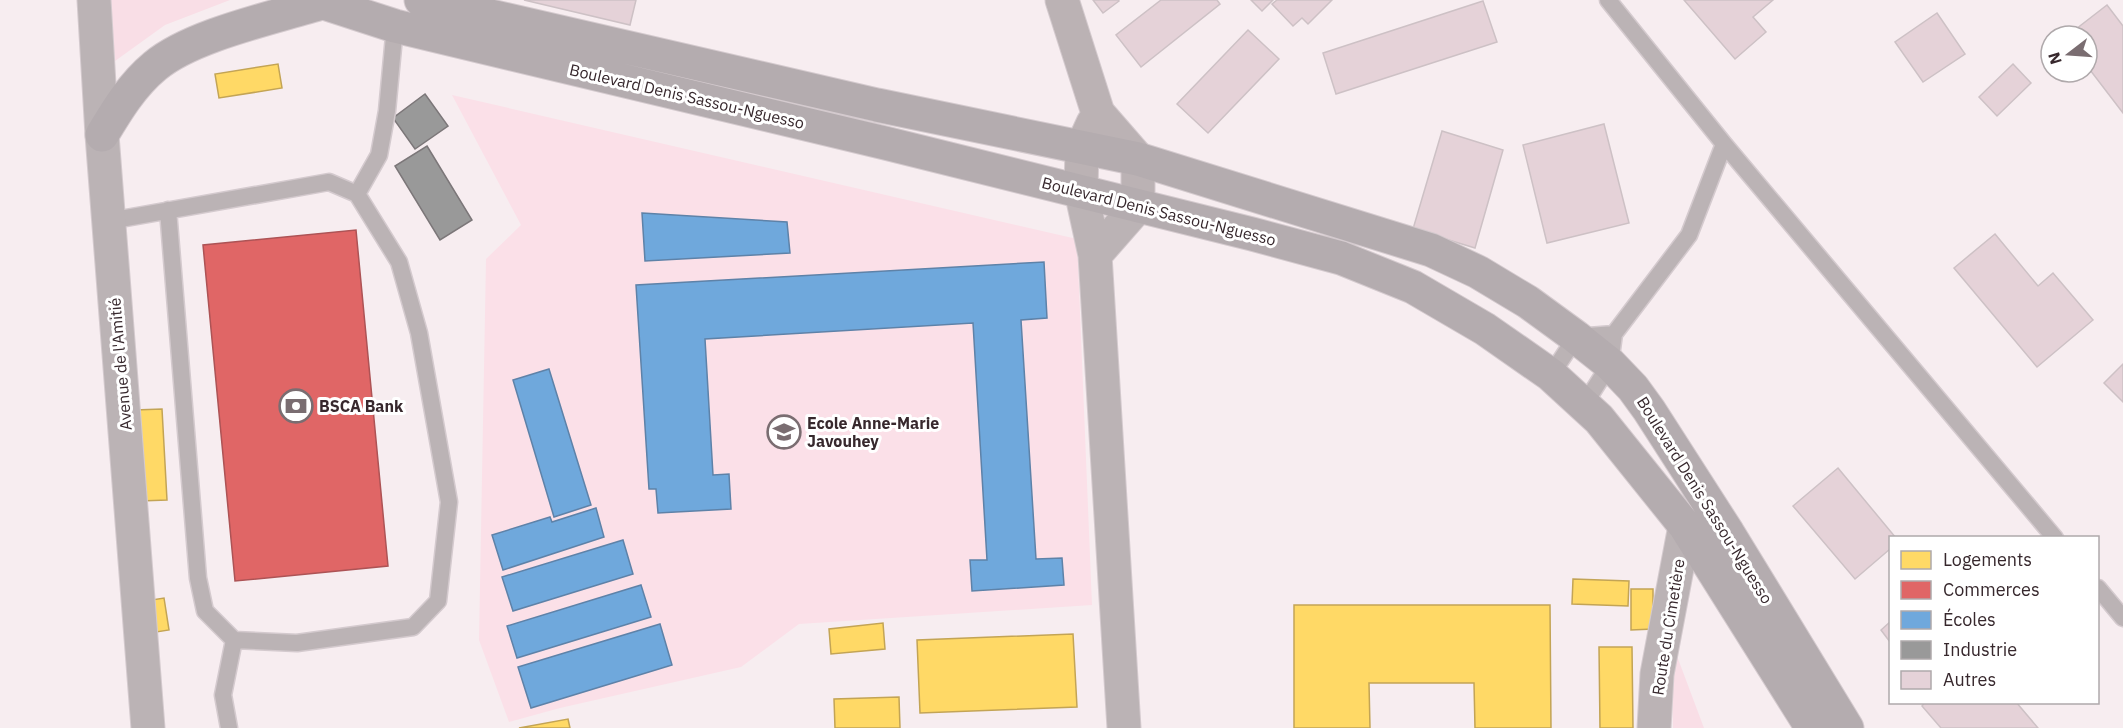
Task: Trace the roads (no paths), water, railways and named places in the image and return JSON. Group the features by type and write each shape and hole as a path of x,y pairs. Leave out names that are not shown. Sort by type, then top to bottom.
{"main road":[{"name":"Boulevard Denis Sassou-Nguesso","path":"421,0 877,105 1138,159 1431,250 1478,273 1528,302 1576,337 1612,349 1634,388 1728,533 1847,728"},
{"path":"1062,0 1098,113 1138,159 1138,206"},
{"path":"102,135 127,94 155,66 187,47 318,2"},
{"name":"Boulevard Denis Sassou-Nguesso","path":"318,2 395,26 1081,191 1341,258 1413,287 1485,329 1551,375 1599,419 1685,526 1812,728"},
{"path":"1081,191 1082,147 1098,113"}],"street":[{"name":"Avenue de l'Amitié","path":"94,0 108,221 148,728"},
{"path":"1081,191 1095,255 1124,728"},
{"path":"1095,255 1138,206"},
{"name":"Route du Cimetière","path":"1654,728 1657,674 1685,526"}],"lane":[{"path":"1608,0 1724,144 2054,536"},
{"path":"357,194 379,154 387,111 395,26"},
{"path":"1584,405 1612,349 1689,235 1724,144"},
{"path":"108,221 168,210 329,182 357,194 399,262 419,333 449,502 438,601 413,627 297,643 234,640 205,610 198,578 168,210"},
{"path":"1551,375 1576,337"},
{"path":"2099,590 2123,618"},
{"path":"229,728 223,695 234,640"}],"place":[{"name":"BSCA Bank","path":"296,406"},
{"name":"Ecole Anne-Marie Javouhey","path":"784,432"}]}
